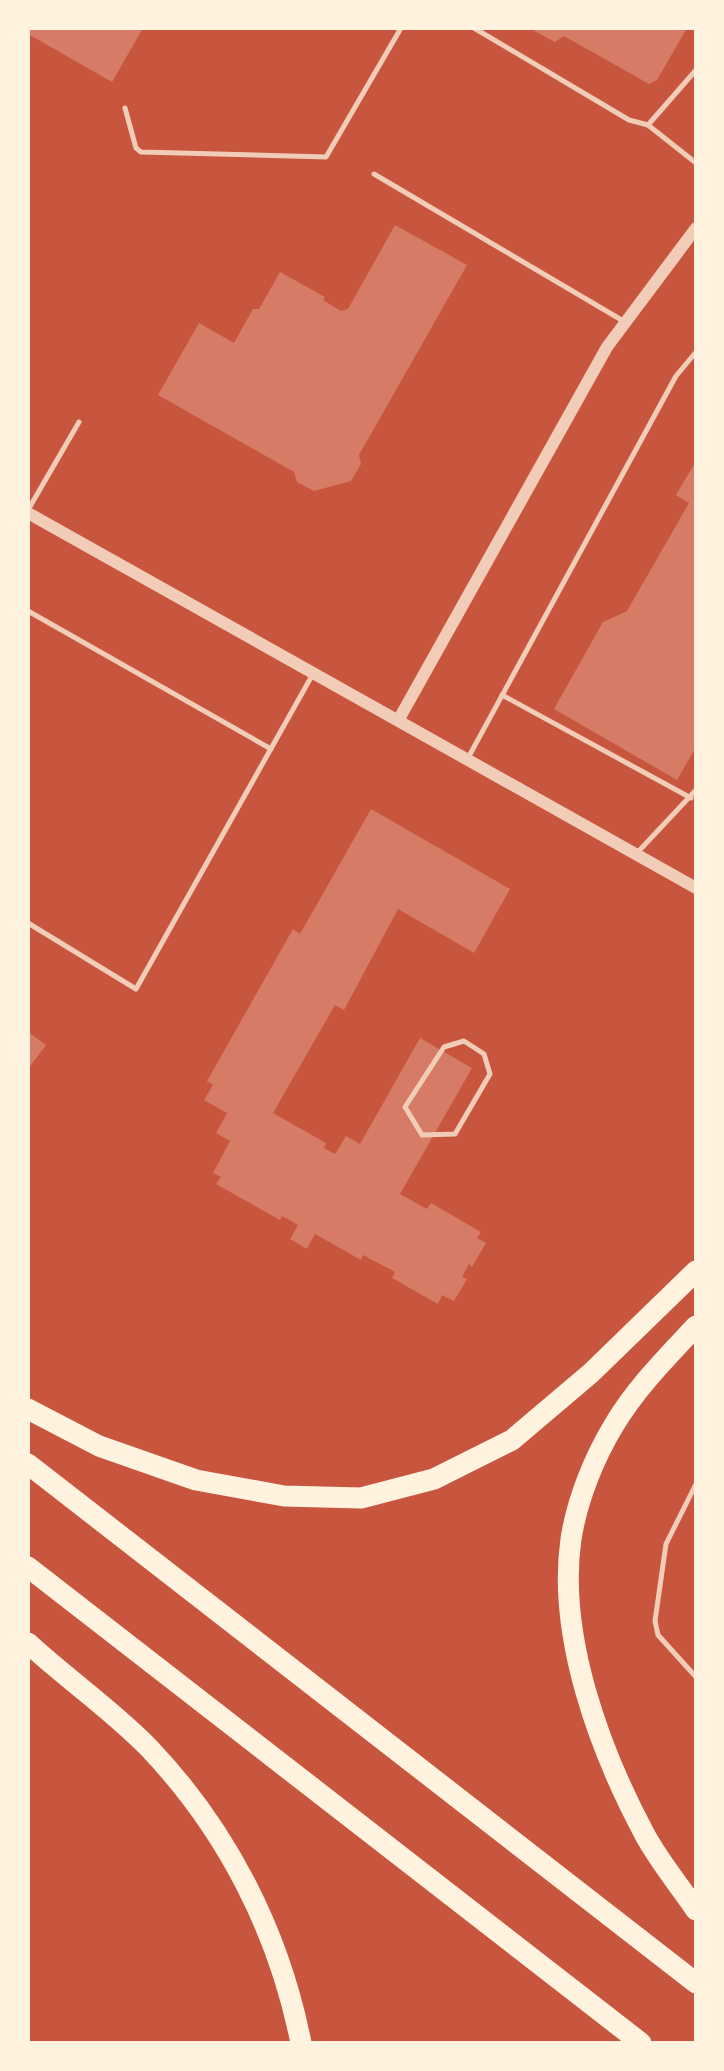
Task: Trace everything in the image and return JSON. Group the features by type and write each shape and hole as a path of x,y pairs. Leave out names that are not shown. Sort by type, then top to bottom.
{"highway":[{"path":"28,1409 99,1446 196,1480 284,1496 361,1498 434,1479 512,1440 591,1373 696,1271"},
{"path":"696,1326 657,1368 614,1424 587,1480 571,1539 570,1602 583,1691 612,1767 646,1837 696,1910"},
{"path":"28,1464 696,1983"},
{"path":"28,1567 641,2043"},
{"path":"28,1643 147,1746 200,1805 252,1892 293,2004 301,2043"}],"street":[{"path":"399,719 607,347 696,228"},
{"path":"28,511 696,888"}],"lane":[{"path":"125,108 136,148 141,152 326,156 401,28"},
{"path":"474,28 629,120 648,125 696,163"},
{"path":"648,125 696,70"},
{"path":"374,174 625,322"},
{"path":"468,758 676,376 696,352"},
{"path":"28,511 79,422"},
{"path":"28,611 271,748"},
{"path":"28,923 136,989 314,672"},
{"path":"502,695 691,798"},
{"path":"636,854 696,790"},
{"path":"464,1041 484,1054 490,1074 455,1134 422,1135 405,1107 444,1046 464,1041"},
{"path":"696,1484 666,1544 655,1621 658,1634 696,1677"}],"building":[{"path":"28,28 143,28 112,82 28,34"},
{"path":"529,28 687,28 657,80 649,84 564,36 555,42"},
{"path":"395,225 467,265 359,455 361,464 351,481 314,491 297,482 294,472 158,395 199,323 234,343 253,309 259,309 280,272 325,297 323,300 341,311 348,309"},
{"path":"696,461 696,747 677,780 554,709 603,622 627,611 689,503 676,495"},
{"path":"371,809 510,889 474,953 398,909 344,1010 335,1005 273,1113 326,1143 324,1148 335,1154 346,1136 360,1144 420,1038 472,1068 400,1194 427,1209 431,1203 481,1232 477,1238 486,1243 472,1267 469,1264 462,1277 467,1279 454,1301 442,1295 438,1304 392,1278 395,1272 363,1255 361,1260 315,1234 307,1249 290,1239 298,1225 282,1216 280,1220 216,1184 221,1177 213,1173 230,1141 216,1133 227,1113 204,1100 213,1085 207,1081 293,929 300,934"},
{"path":"28,1032 46,1045 28,1069"}]}
